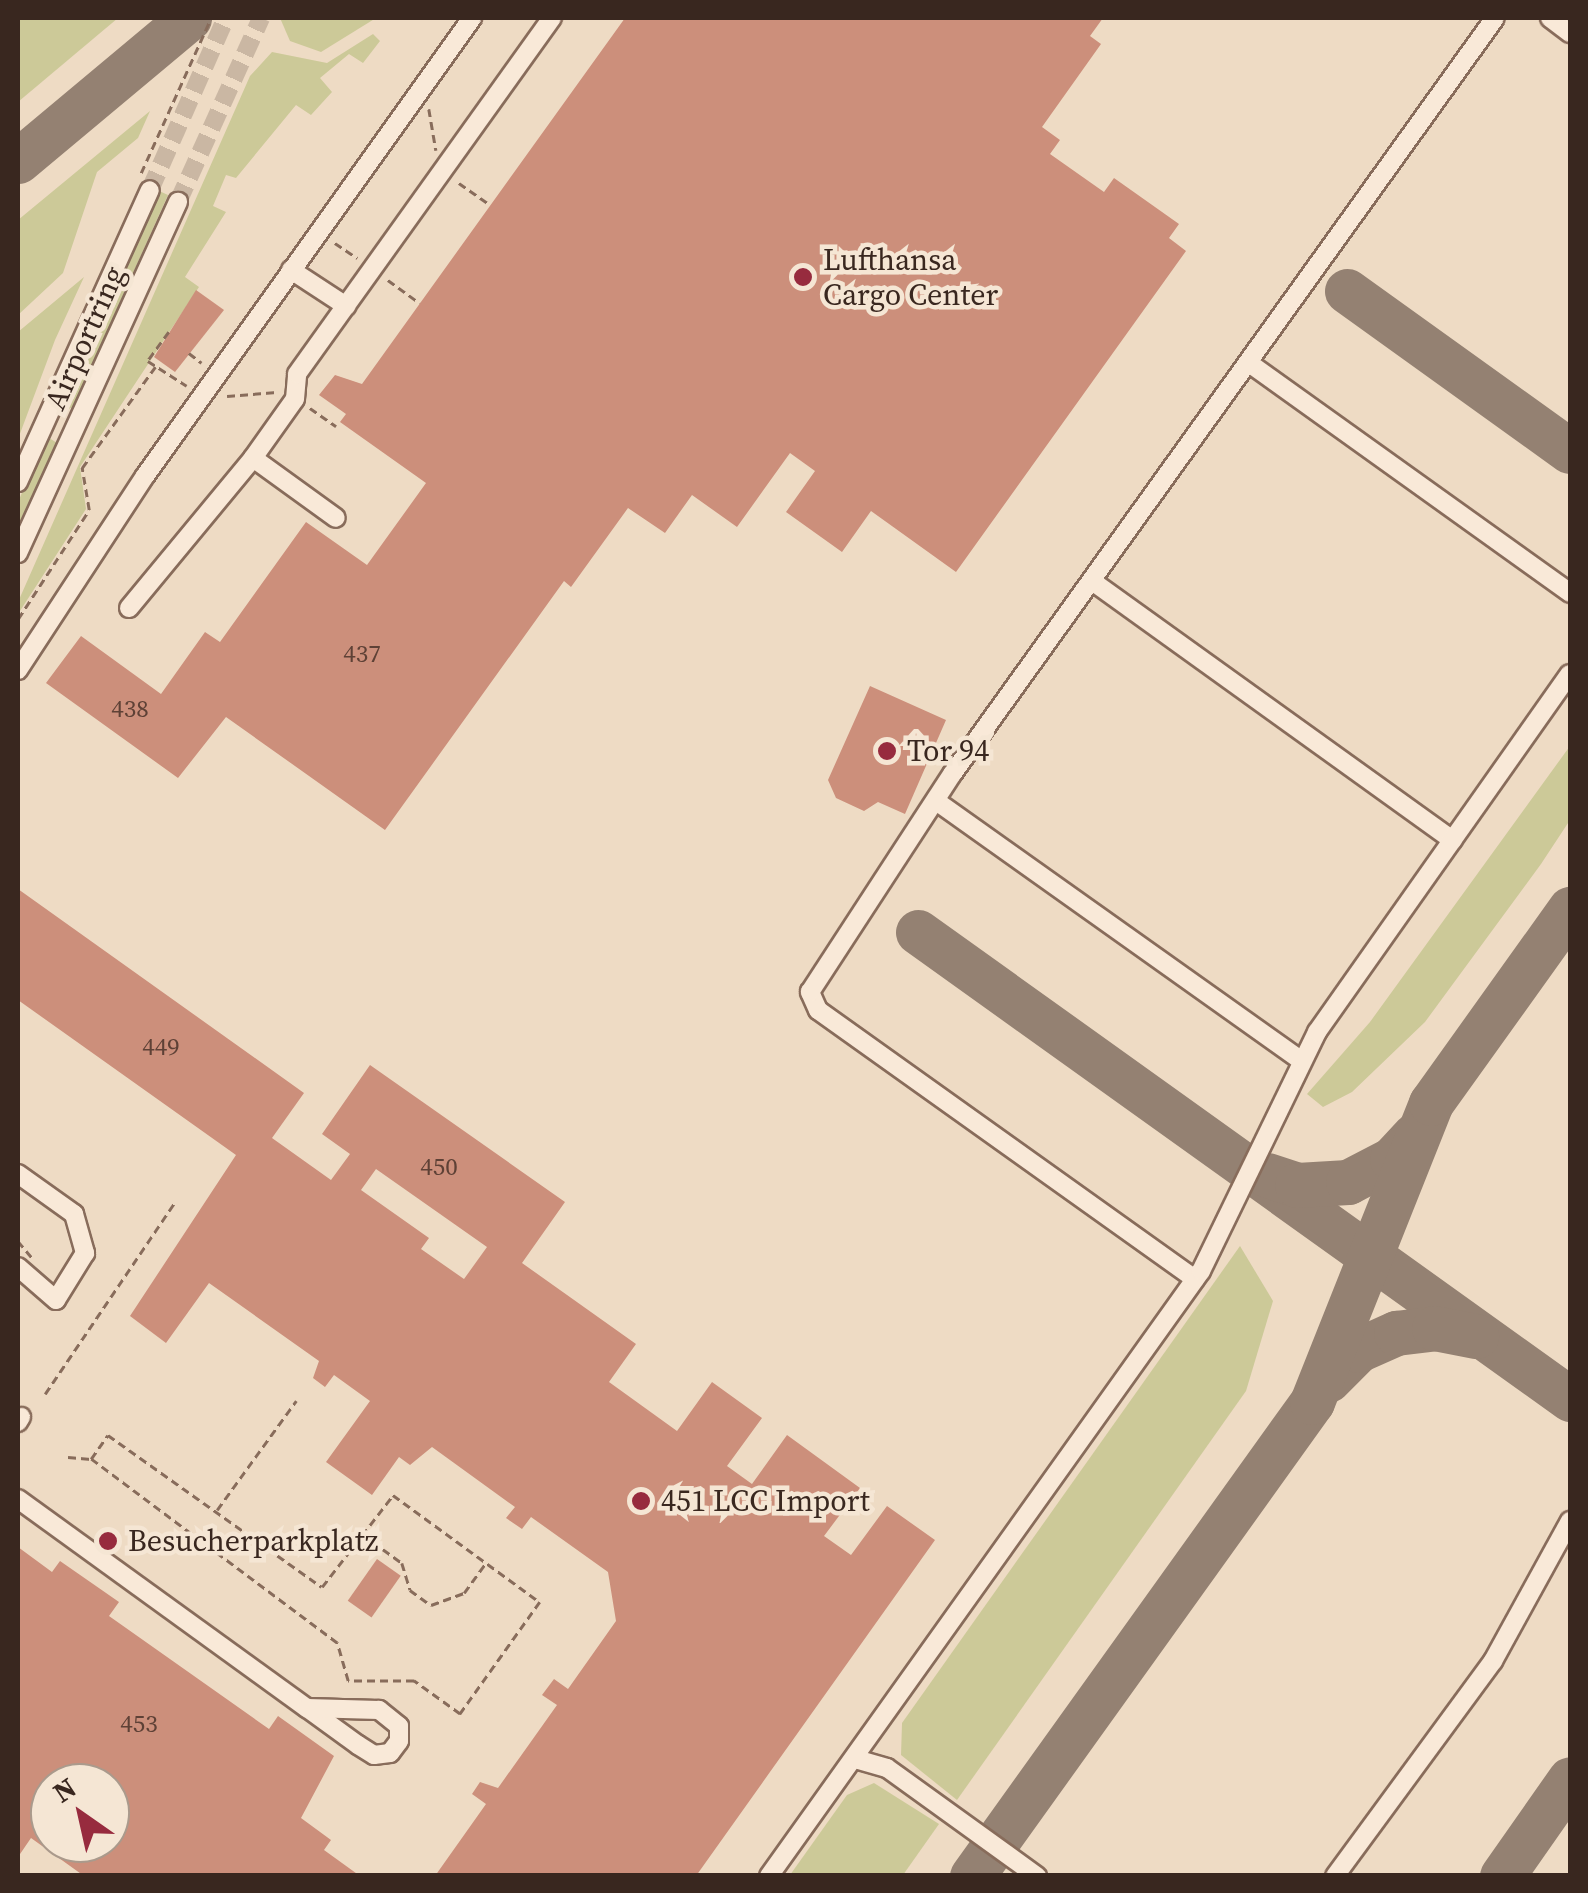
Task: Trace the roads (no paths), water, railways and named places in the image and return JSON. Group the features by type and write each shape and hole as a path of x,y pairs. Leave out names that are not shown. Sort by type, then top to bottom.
{"street":[{"path":"18,670 198,386 291,270 472,18"},
{"path":"129,608 253,458 292,404 297,374 552,18"},
{"path":"1196,1279 811,1002 813,982 936,801 1495,18"},
{"path":"1550,18 1570,33"},
{"name":"Airportring","path":"18,482 142,189"},
{"name":"Airportring","path":"18,553 178,202"},
{"path":"291,270 346,306"},
{"path":"1249,362 1570,593"},
{"path":"253,458 336,518"},
{"path":"1092,582 1454,840"},
{"path":"769,1876 859,1760 1222,1240 1300,1060 1570,674"},
{"path":"936,801 1300,1060"},
{"path":"18,1174 74,1214 85,1253 56,1300 19,1272"},
{"path":"18,1499 307,1708 374,1755 390,1753 399,1741 399,1726 379,1710 307,1708"},
{"path":"1335,1876 1493,1661 1570,1522"},
{"path":"859,1760 887,1768 1036,1876"}],"tunnel":[{"path":"150,190 226,18"},
{"path":"178,202 261,18"}],"place":[{"name":"Lufthansa Cargo Center","path":"803,277"},
{"name":"Tor 94","path":"887,751"},
{"name":"451 LCC Import","path":"641,1501"},
{"name":"Besucherparkplatz","path":"108,1541"}]}
